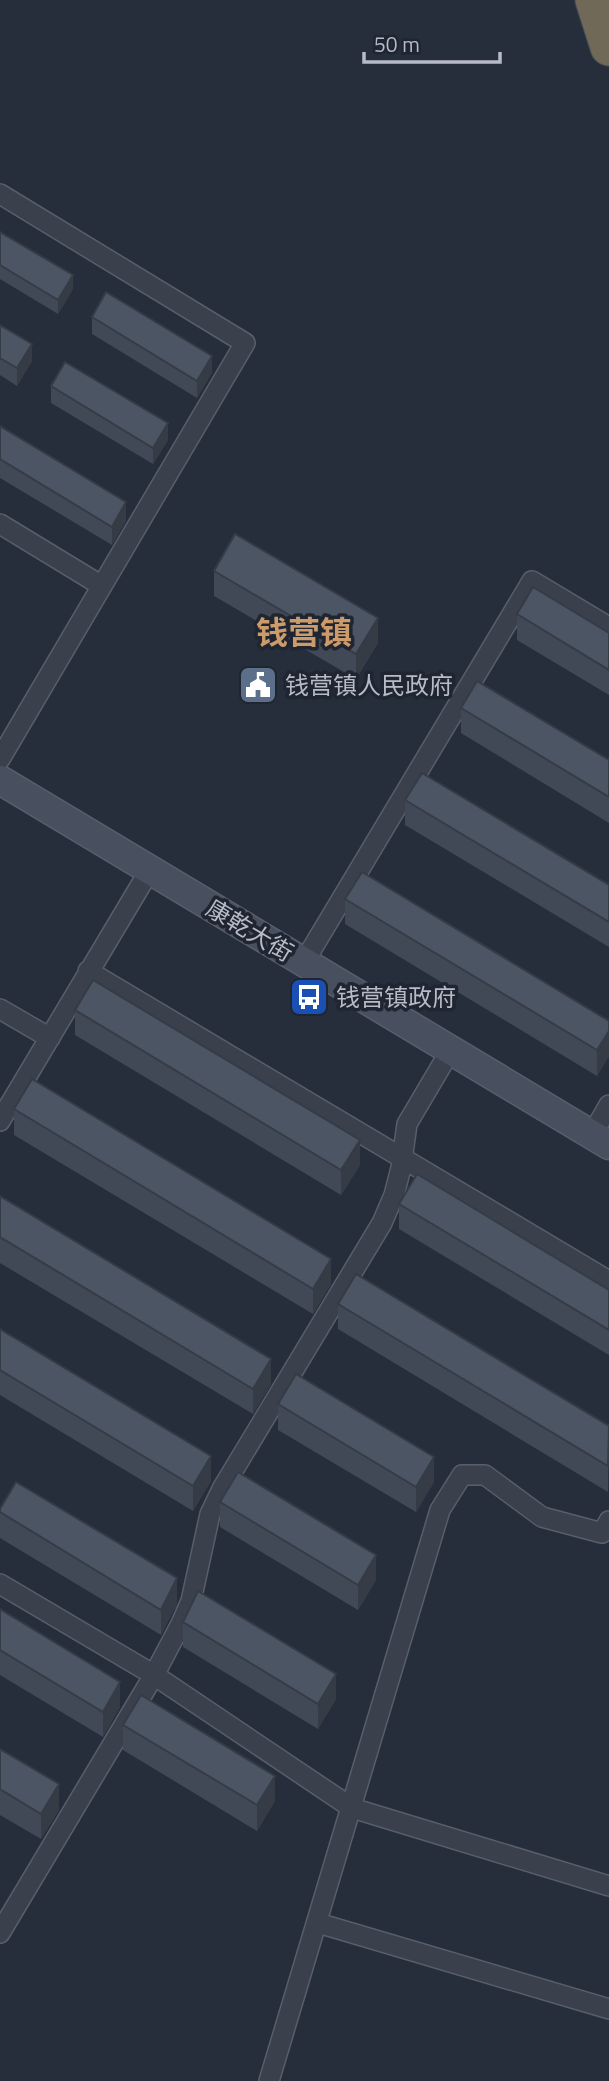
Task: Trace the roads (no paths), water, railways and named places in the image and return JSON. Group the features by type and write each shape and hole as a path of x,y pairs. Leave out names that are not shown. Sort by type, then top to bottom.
{"highway":[{"path":"594,0 609,47"}],"street":[{"path":"0,194 246,343 0,759"},
{"path":"0,524 102,586"},
{"path":"304,962 532,581 609,627"},
{"name":"康乾大街","path":"0,780 600,1140"},
{"name":"康乾大街","path":"0,798 609,1163"},
{"path":"0,1121 142,883"},
{"path":"88,971 609,1281"},
{"path":"0,1009 50,1038"},
{"path":"0,1933 154,1675 191,1601 210,1514 222,1489 382,1223 394,1195 407,1124 443,1063"},
{"path":"600,1140 609,1105"},
{"path":"269,2081 440,1510 462,1475 485,1475 542,1517 602,1533 609,1521"},
{"path":"0,1584 154,1675 352,1808 609,1886"},
{"path":"318,1923 609,2009"}],"place":[{"name":"钱营镇人民政府","path":"258,685"},
{"name":"钱营镇政府","path":"309,997"}],"district":[{"name":"钱营镇","path":"304,632"}]}
